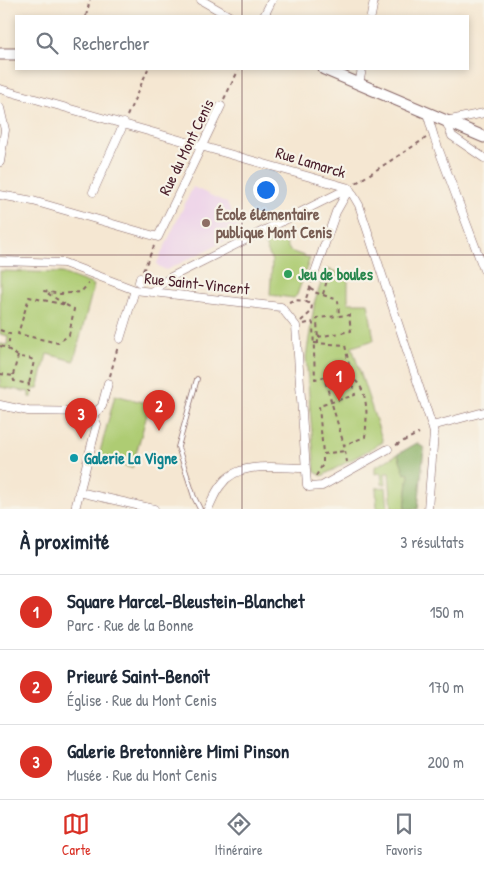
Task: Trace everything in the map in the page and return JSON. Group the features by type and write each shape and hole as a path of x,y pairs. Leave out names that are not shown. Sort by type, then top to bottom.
{"street":[{"path":"202,0 227,15"},
{"path":"264,15 272,0"},
{"path":"372,15 374,0"},
{"path":"0,54 15,54"},
{"path":"326,70 484,137"},
{"path":"359,84 362,70"},
{"name":"Rue Lamarck","path":"0,89 349,188 358,205 434,433 428,509"},
{"name":"Rue du Mont Cenis","path":"0,195 33,201 158,237 221,106"},
{"path":"0,108 5,130 0,162"},
{"path":"428,113 434,137 484,270"},
{"path":"446,121 484,113"},
{"path":"446,121 452,136 484,158"},
{"path":"94,192 124,123"},
{"path":"314,275 336,212 349,188"},
{"path":"151,292 171,277 349,188"},
{"path":"475,248 484,244"},
{"name":"Rue Saint-Vincent","path":"0,261 64,263 138,284 151,292 282,306 296,326"},
{"path":"120,339 138,284"},
{"path":"296,326 307,485 309,487 322,486 388,449"},
{"path":"93,414 102,406 108,383"},
{"path":"0,406 28,411 91,412 93,414 97,424 75,509"},
{"path":"432,426 484,412"},
{"path":"208,509 221,484 237,472 257,468 305,468"},
{"path":"79,492 154,509"}],"lane":[{"path":"198,380 178,447 194,497 200,509"}],"path":[{"path":"86,15 90,0"},
{"path":"124,123 148,70"},
{"name":"Rue du Mont Cenis","path":"221,106 239,70"},
{"path":"349,188 419,141 428,137"},
{"path":"138,284 153,250"},
{"path":"323,295 328,278"},
{"path":"66,305 29,297 18,334 58,343 69,335 74,310 44,291 60,294 81,292 89,283"},
{"path":"305,301 310,287 314,292 338,300 339,316"},
{"path":"294,300 305,301 312,305 311,312 296,326"},
{"path":"318,338 351,331 349,315 317,318 318,344"},
{"path":"304,324 312,322 313,324 315,379 324,377 351,378 363,393 365,437 344,445"},
{"path":"0,330 10,334 8,348"},
{"path":"309,487 323,464 318,406 355,395 345,345 314,343"},
{"path":"0,346 8,348 18,356 34,361 28,392"},
{"path":"110,374 118,347"},
{"path":"18,356 13,376 14,380 29,384"},
{"path":"0,374 13,376"},
{"path":"324,377 344,445 347,462"},
{"path":"388,449 419,433"},
{"path":"323,454 344,451"}],"shaded area":[{"name":"École élémentaire publique Mont Cenis","path":"193,187 227,203 242,233 166,270 158,266 157,263"}],"green space":[{"name":"Jeu de boules","path":"281,234 290,251 310,258 297,295 294,298 270,295 272,261 264,243"},
{"path":"326,269 348,275 348,303 368,303 374,340 352,347 383,442 322,476 315,472 306,357 315,300"},
{"path":"0,271 62,273 94,285 74,361 47,354 38,389 34,389 31,398 29,397 29,392 0,387 0,344 7,345 8,336 0,334"},
{"path":"115,395 150,404 132,468 98,459"},
{"path":"417,443 424,448 418,509 405,509 409,473 405,474 398,454"},
{"path":"398,454 405,473 409,473 405,509 392,509 389,473 385,473 386,484 382,484 381,473 375,474 375,467"},
{"path":"386,487 388,509 377,509 376,488"}],"place":[{"name":"École élémentaire publique Mont Cenis","path":"206,223"},
{"name":"Jeu de boules","path":"288,274"},
{"name":"Square Marcel-Bleustein-Blanchet","path":"339,401"},
{"name":"Prieuré Saint-Benoît","path":"159,431"},
{"name":"Galerie Bretonnière Mimi Pinson","path":"81,439"},
{"name":"Galerie La Vigne","path":"74,458"}]}
